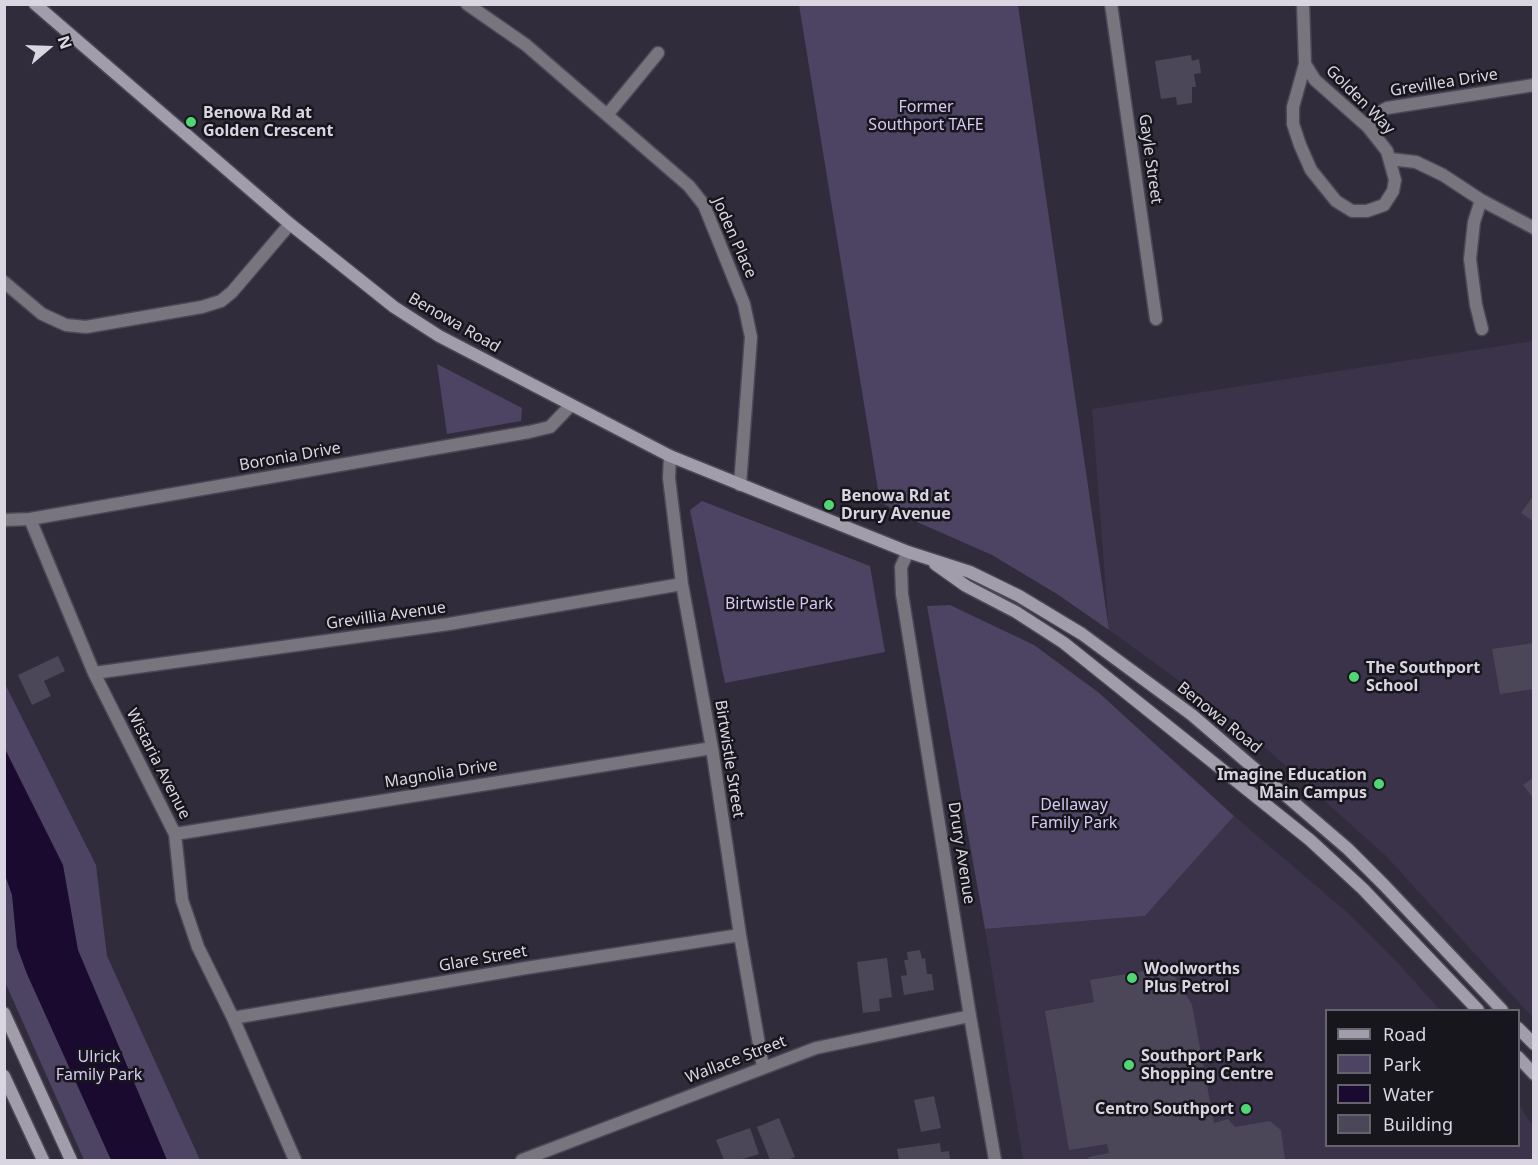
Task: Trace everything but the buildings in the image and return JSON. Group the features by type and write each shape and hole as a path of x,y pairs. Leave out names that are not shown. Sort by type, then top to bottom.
{"main road":[{"name":"Benowa Road","path":"35,4 290,224 358,280 415,321 480,359 670,456 908,552 970,572 1019,596 1073,628 1192,715 1285,793 1365,865 1500,1009"},
{"name":"Benowa Road","path":"926,558 966,586 1016,612 1064,643 1310,840 1364,889 1476,1009"},
{"path":"4,1014 71,1161"},
{"path":"1520,1030 1533,1044"},
{"path":"1520,1059 1533,1074"},
{"path":"4,1076 43,1161"}],"street":[{"name":"Joden Place","path":"467,4 526,45 607,114 689,186 704,206 744,304 751,337 740,485"},
{"name":"Gayle Street","path":"1111,4 1156,319"},
{"name":"Golden Way","path":"1303,4 1305,64 1293,107 1293,124 1311,171 1336,201 1352,212 1375,209 1384,205 1393,191 1395,180 1387,151 1368,127 1315,80 1305,64"},
{"path":"607,114 658,53"},
{"name":"Grevillea Drive","path":"1368,127 1378,113 1386,108 1533,85"},
{"path":"1390,159 1416,162 1443,175 1481,200 1533,228"},
{"path":"1481,200 1473,222 1470,259 1472,285 1482,329"},
{"path":"4,282 42,314 66,326 86,327 202,307 221,301 232,292 290,224"},
{"name":"Boronia Drive","path":"4,520 30,519 529,432 550,427 572,405"},
{"name":"Birtwistle Street","path":"670,456 669,478 682,584 712,748 740,935 763,1067"},
{"name":"Wistaria Avenue","path":"30,519 94,673 175,834 182,900 198,947 233,1018 295,1161"},
{"name":"Drury Avenue","path":"908,552 902,567 902,594 995,1161"},
{"name":"Grevillia Avenue","path":"94,673 450,624 682,584"},
{"name":"Magnolia Drive","path":"175,834 712,748"},
{"name":"Glare Street","path":"233,1018 526,968 740,935"},
{"name":"Wallace Street","path":"522,1161 816,1048 970,1016"}],"shaded area":[{"name":"The Southport School","path":"1533,341 1533,1018 1387,857 1239,724 1109,630 1092,409"},
{"path":"1234,816 1348,913 1398,963 1439,1009 1325,1009 1325,1147 1520,1147 1520,1106 1533,1126 1533,1160 1023,1160 985,929 1145,916"}],"green space":[{"name":"Former Southport TAFE","path":"799,5 1018,5 1109,630 1057,594 992,555 917,522 880,502"},
{"path":"437,364 522,408 521,421 447,434"},
{"name":"Birtwistle Park","path":"702,501 870,566 885,652 725,683 690,510"},
{"name":"Dellaway Family Park","path":"950,605 1034,645 1098,692 1234,816 1145,916 985,929 927,606"},
{"name":"Ulrick Family Park","path":"4,682 96,865 107,956 200,1160 84,1160 5,982"}],"water":[{"path":"5,749 63,865 78,950 167,1160 111,1160 27,974 17,947 12,895 5,875"}],"place":[{"name":"Benowa Rd at Golden Crescent","path":"191,122"},
{"name":"Benowa Rd at Drury Avenue","path":"829,505"},
{"name":"The Southport School","path":"1354,677"},
{"name":"Imagine Education Main Campus","path":"1379,784"},
{"name":"Woolworths Plus Petrol","path":"1132,978"},
{"name":"Southport Park Shopping Centre","path":"1129,1065"},
{"name":"Centro Southport","path":"1246,1109"}]}
